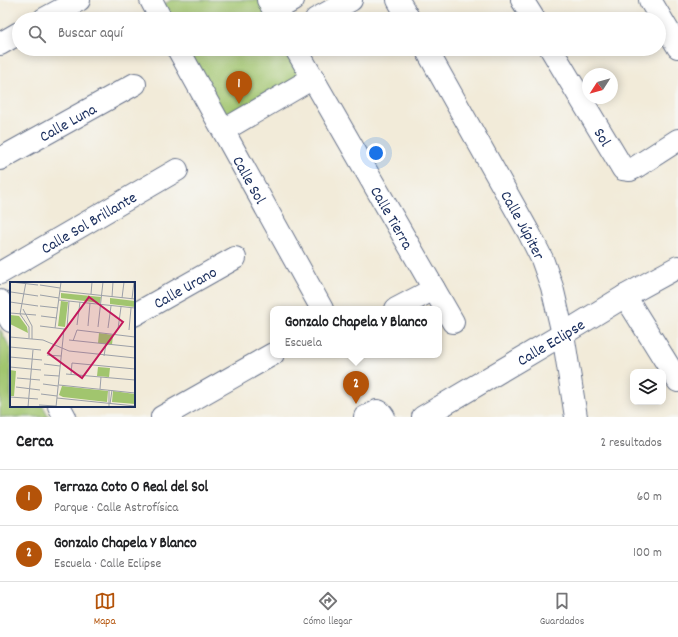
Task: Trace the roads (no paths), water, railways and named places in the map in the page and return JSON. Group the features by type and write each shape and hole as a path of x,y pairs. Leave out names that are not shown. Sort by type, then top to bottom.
{"street":[{"path":"57,12 79,0"},
{"path":"274,10 293,0"},
{"path":"329,12 351,0"},
{"path":"398,0 405,12"},
{"path":"522,0 530,12"},
{"path":"650,0 657,12"},
{"path":"666,27 678,47"},
{"path":"0,44 12,37"},
{"name":"Calle Sol","path":"182,56 320,306"},
{"name":"Calle Tierra","path":"300,56 453,322"},
{"name":"Calle Júpiter","path":"430,56 542,259 552,287 563,334 576,417"},
{"name":"Sol","path":"555,56 623,169 630,170 636,167 678,140"},
{"path":"224,130 313,78"},
{"name":"Calle Luna","path":"0,159 135,84"},
{"name":"Calle Sol Brillante","path":"0,273 177,170"},
{"name":"Calle Urano","path":"135,314 235,258"},
{"name":"Calle Eclipse","path":"423,417 625,296 678,267"},
{"path":"402,306 434,289"},
{"path":"625,296 678,381"},
{"path":"0,302 10,319"},
{"path":"162,417 270,356"},
{"path":"60,407 65,417"},
{"path":"365,417 377,411 384,417"}],"place":[{"name":"Terraza Coto O Real del Sol","path":"239,104"},
{"name":"Gonzalo Chapela Y Blanco","path":"356,404"}]}
